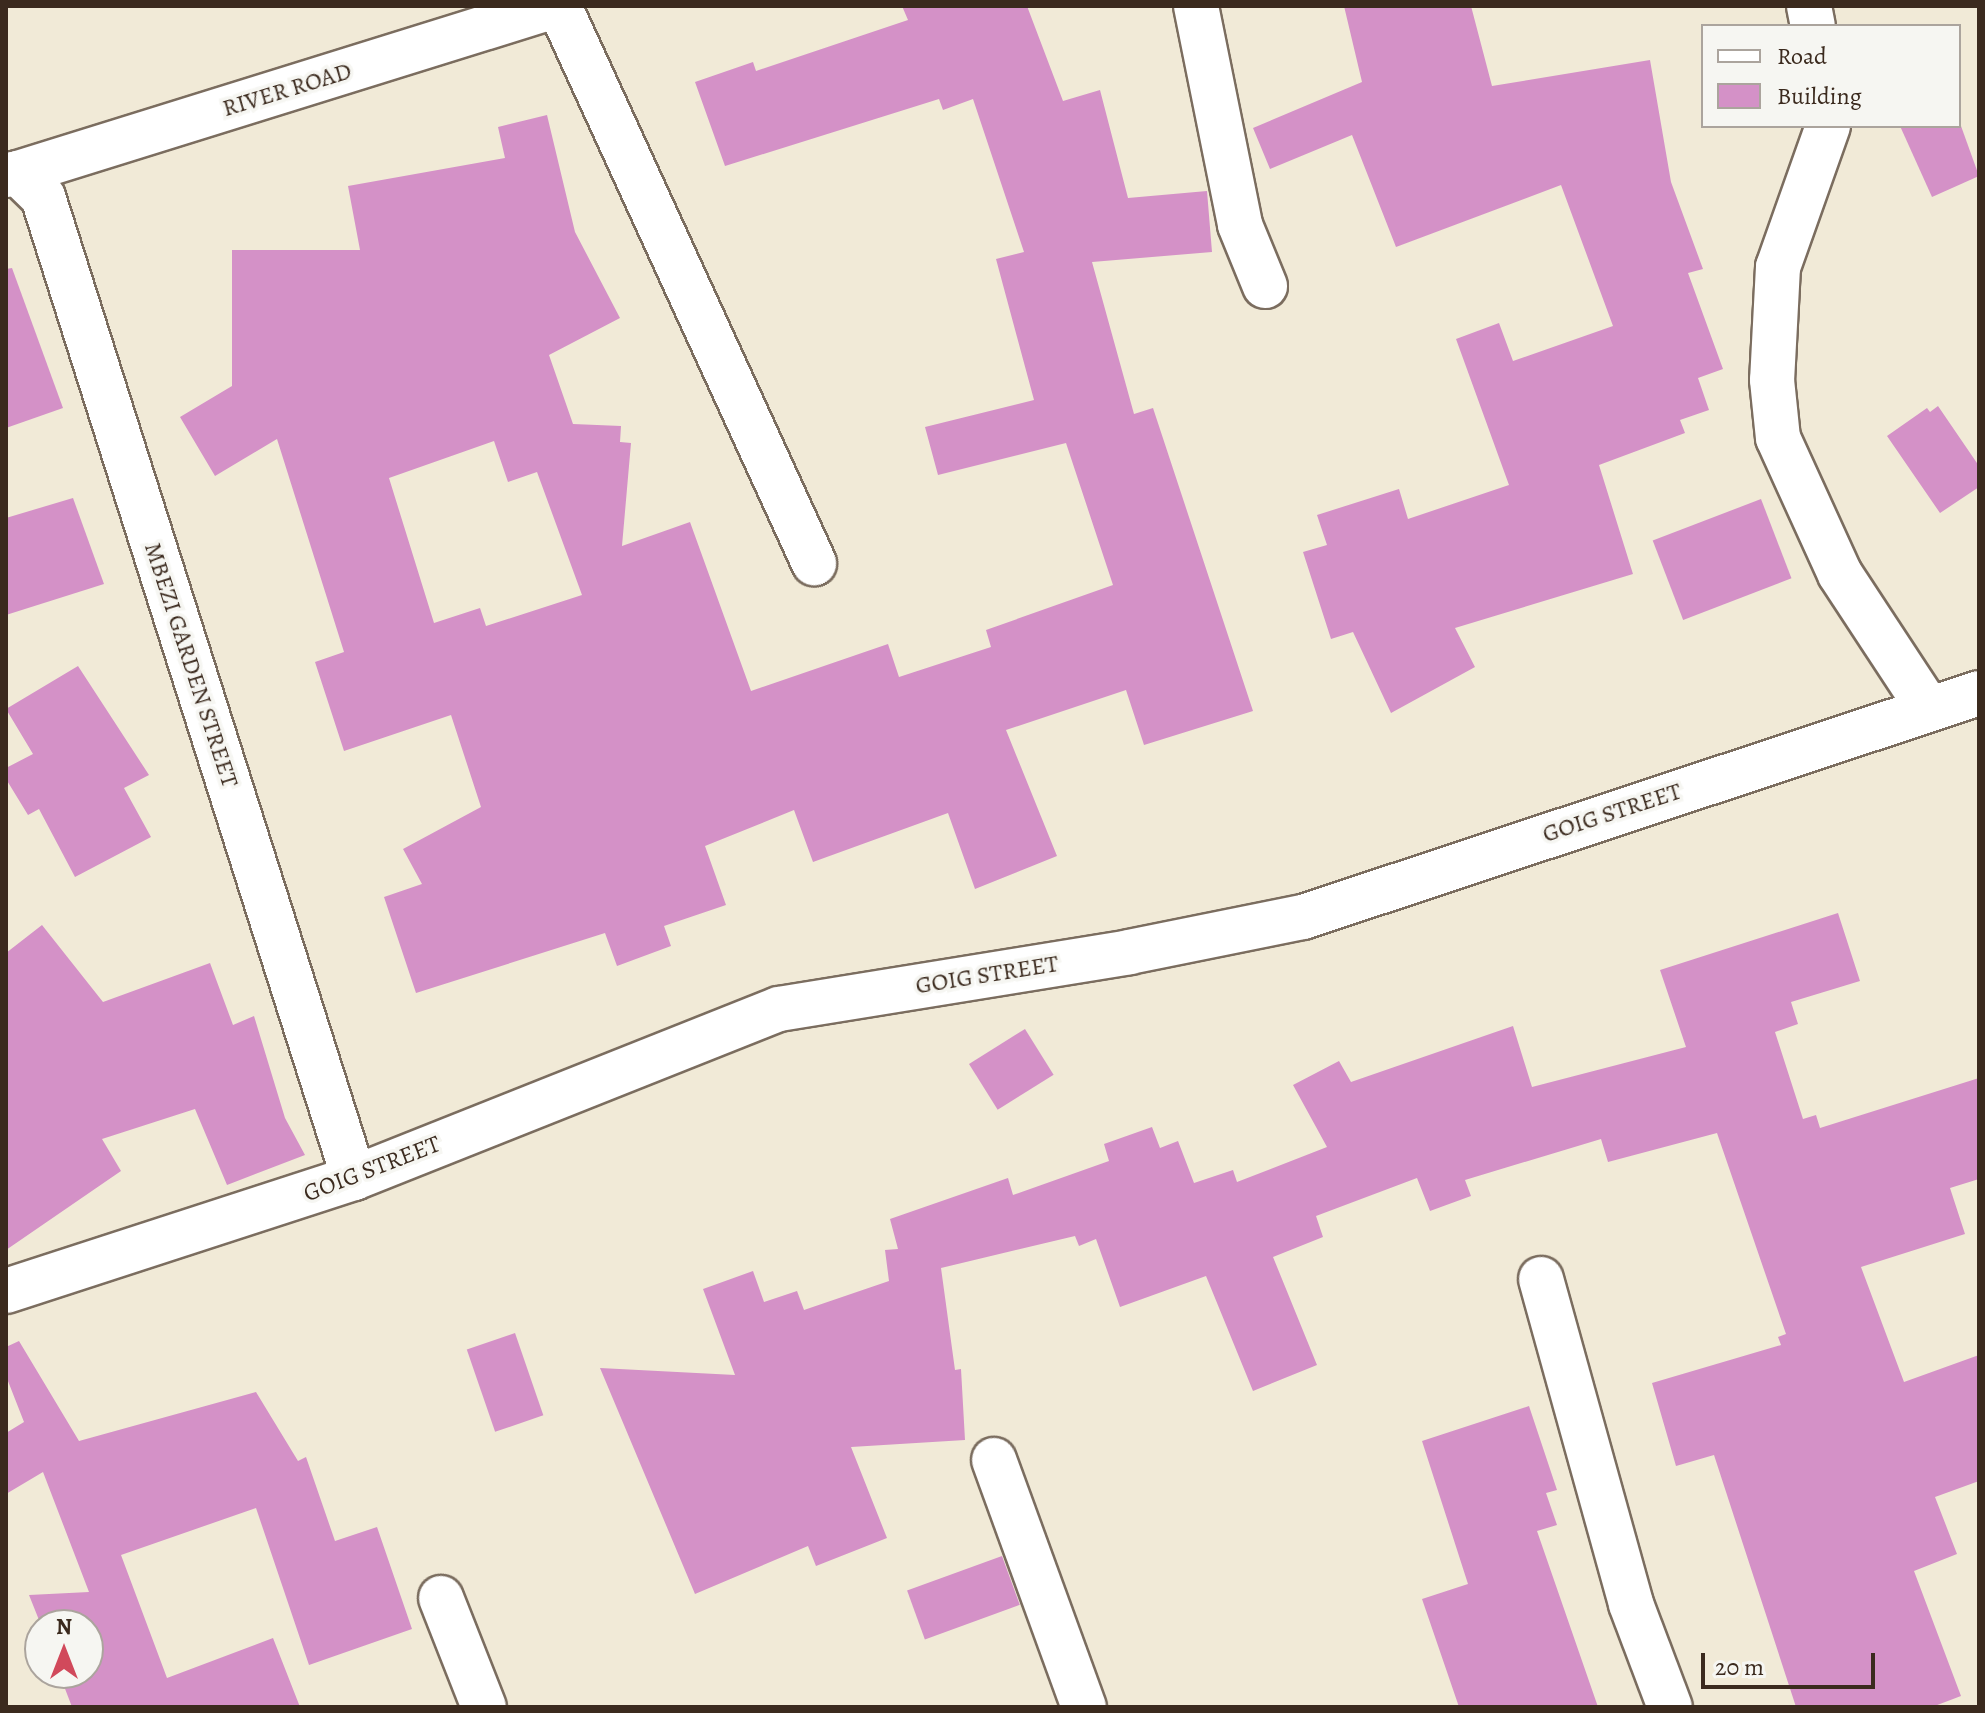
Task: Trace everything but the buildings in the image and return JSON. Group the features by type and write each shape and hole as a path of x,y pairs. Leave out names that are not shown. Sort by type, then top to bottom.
{"street":[{"name":"RIVER ROAD","path":"12,174 557,6"},
{"path":"557,6 814,563"},
{"path":"1196,6 1240,225 1265,286"},
{"path":"1827,128 1778,267 1772,380 1778,438 1840,574 1928,708"},
{"name":"MBEZI GARDEN STREET","path":"12,174 43,197 56,233 354,1178"},
{"name":"GOIG STREET","path":"6,1291 354,1178 779,1009 1129,952 1303,917 1979,693"},
{"path":"1541,1279 1631,1604 1670,1707"},
{"path":"994,1460 1084,1707"},
{"path":"441,1598 484,1707"}]}
